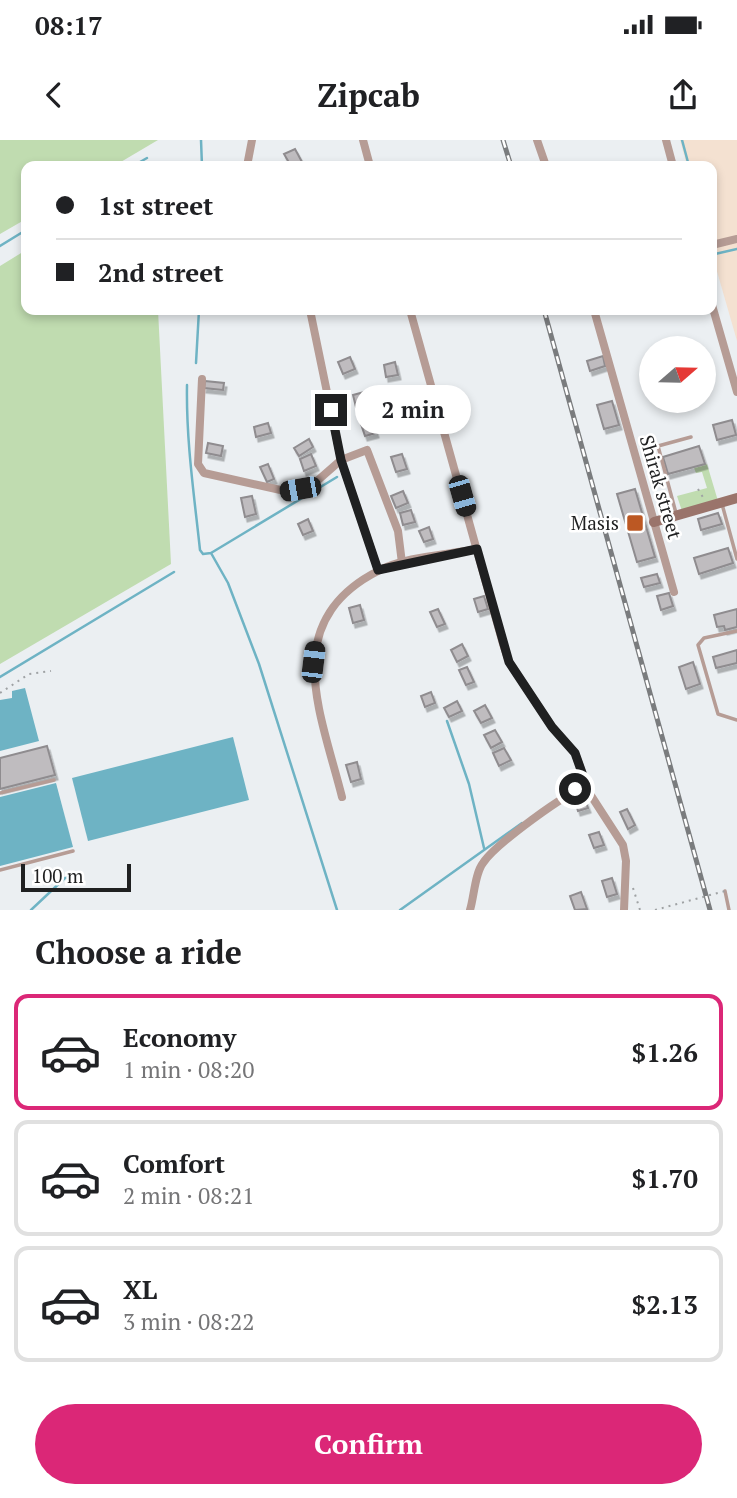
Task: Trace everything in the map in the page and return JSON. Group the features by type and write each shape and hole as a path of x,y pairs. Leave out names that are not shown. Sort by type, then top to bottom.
{"main road":[{"path":"654,522 737,498"}],"street":[{"path":"248,161 252,140"},
{"path":"363,140 369,161"},
{"path":"537,140 543,161"},
{"path":"666,140 672,161"},
{"path":"717,244 737,239"},
{"path":"311,315 341,460 378,570"},
{"path":"411,315 509,662 552,727 575,753 587,787 623,845 624,910"},
{"name":"Shirak street","path":"595,315 674,592"},
{"path":"715,315 737,392"},
{"path":"202,380 198,464 204,473 285,491 317,481 341,460 367,450 398,531 402,563"},
{"path":"342,797 312,681 316,639 334,602 378,570 477,549"},
{"path":"470,910 481,864 560,799 575,789 587,787"}],"lane":[{"path":"677,516 658,446 691,437"},
{"path":"722,502 737,559"},
{"path":"737,631 704,638 698,645 718,713 737,720"},
{"path":"0,793 54,780"},
{"path":"0,870 72,851"},
{"path":"725,891 729,910"}],"path":[{"path":"0,692 29,674 51,671"},
{"path":"625,876 630,877 639,910"},
{"path":"655,910 725,891"}],"shaded area":[{"path":"680,140 737,140 737,341 717,271 717,161 686,161"}],"green space":[{"path":"0,140 158,140 122,161 21,161 21,222 0,234"},
{"path":"21,253 21,315 158,315 171,564 0,664 0,266"},
{"path":"707,464 718,501 682,511 677,496 707,488 702,472 696,473 694,468"}],"water":[{"path":"25,688 39,741 0,751 0,700 12,698 12,691"},
{"path":"233,737 249,800 88,841 72,778"},
{"path":"56,783 73,847 0,866 0,797"}],"building":[{"path":"295,149 301,161 288,161 284,154"},
{"path":"603,356 605,366 590,371 587,361"},
{"path":"350,357 355,369 343,374 338,362"},
{"path":"395,362 398,375 386,377 384,365"},
{"path":"205,381 224,383 223,390 204,388"},
{"path":"364,392 367,405 356,407 353,395"},
{"path":"612,401 619,425 604,429 597,405"},
{"path":"732,420 736,435 717,440 713,425"},
{"path":"372,421 376,433 365,436 361,424"},
{"path":"268,423 271,433 256,437 254,427"},
{"path":"309,439 313,447 299,456 294,448"},
{"path":"208,443 223,446 221,456 206,453"},
{"path":"699,446 705,464 668,474 663,457"},
{"path":"311,454 316,466 304,471 300,459"},
{"path":"402,454 407,469 396,472 391,457"},
{"path":"268,464 274,479 267,482 260,467"},
{"path":"635,489 655,557 637,562 617,494"},
{"path":"403,491 408,503 396,508 391,496"},
{"path":"252,496 256,514 245,517 241,498"},
{"path":"411,510 415,522 403,525 400,513"},
{"path":"718,513 722,524 701,530 698,519"},
{"path":"308,519 313,531 303,535 298,524"},
{"path":"429,527 433,539 424,542 419,531"},
{"path":"728,548 733,563 699,574 694,558"},
{"path":"657,574 660,583 644,587 641,578"},
{"path":"669,593 673,606 661,610 657,596"},
{"path":"484,596 488,609 478,612 474,599"},
{"path":"360,605 364,620 353,623 349,608"},
{"path":"438,609 445,624 437,627 430,612"},
{"path":"737,609 737,627 725,630 724,626 717,627 714,615"},
{"path":"462,644 468,656 457,662 451,650"},
{"path":"737,650 737,663 716,668 713,657"},
{"path":"693,662 700,684 686,689 679,667"},
{"path":"467,667 474,682 466,685 459,670"},
{"path":"431,692 435,703 425,707 421,696"},
{"path":"457,701 462,711 449,717 444,708"},
{"path":"485,705 492,718 481,723 474,711"},
{"path":"495,730 502,742 491,748 484,735"},
{"path":"47,746 55,775 0,789 0,758"},
{"path":"504,748 511,760 499,766 493,753"},
{"path":"357,762 361,779 351,782 346,765"},
{"path":"583,795 588,808 578,811 574,798"},
{"path":"627,809 635,825 628,829 620,812"},
{"path":"599,832 604,845 594,848 589,835"},
{"path":"612,878 617,894 607,897 602,881"},
{"path":"581,892 587,909 575,910 570,896"}],"waterway":[{"path":"201,140 202,161"},
{"path":"682,140 688,161"},
{"path":"142,161 147,158"},
{"path":"0,246 21,233"},
{"path":"717,254 737,249"},
{"path":"196,363 199,315"},
{"path":"187,385 191,467 200,550 203,554 211,553 337,477"},
{"path":"211,553 228,583 259,664 337,910"},
{"path":"0,677 174,572"},
{"path":"447,721 469,784 484,848"},
{"path":"559,797 573,787"},
{"path":"400,910 522,823"},
{"path":"31,910 65,878 76,874"}],"railway":[{"path":"503,140 509,161"},
{"path":"545,315 710,910"}],"place":[{"name":"Masis","path":"635,523"}],"route":[{"path":"331,410 341,460 378,570 477,549 509,662 552,727 575,753 587,787 575,789"}]}
